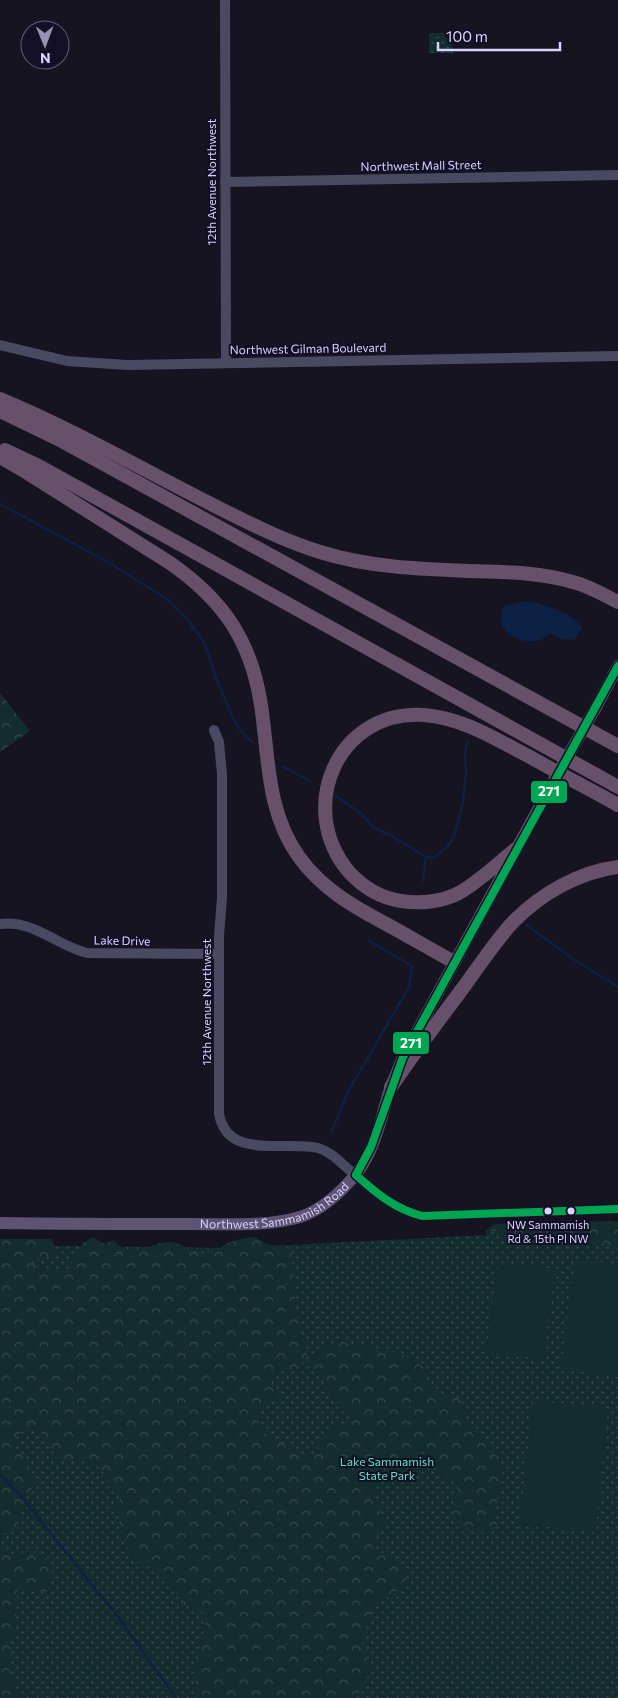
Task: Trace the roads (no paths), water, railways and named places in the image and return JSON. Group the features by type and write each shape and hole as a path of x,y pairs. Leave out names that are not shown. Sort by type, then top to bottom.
{"highway":[{"path":"0,399 91,441 235,516 294,543 320,552 348,560 411,569 537,574 576,583 618,602"},
{"path":"0,411 62,441 618,746"},
{"path":"0,448 38,466 618,787"},
{"path":"0,457 170,563 191,578 208,594 234,626 248,653 261,706 272,796 278,815 298,856 314,875 336,895 454,962"},
{"path":"596,591 618,593"},
{"path":"516,849 459,893 427,902 402,901 377,894 365,887 354,877 337,855 325,824 324,804 329,779 343,752 353,740 368,729 382,721 424,715 462,722 618,805"},
{"path":"446,719 463,730 525,760 618,810"},
{"path":"391,1087 492,948 514,921 543,897 568,882 589,874 618,867"}],"main road":[{"path":"356,1174 371,1149 403,1057 618,666"},
{"name":"Northwest Sammamish Road","path":"0,1223 229,1224 286,1220 300,1217 329,1201 356,1174"}],"street":[{"name":"12th Avenue Northwest","path":"225,0 226,363"},
{"name":"Northwest Mall Street","path":"225,182 618,175"},
{"name":"Northwest Gilman Boulevard","path":"0,345 48,358 127,365 618,356"},
{"name":"12th Avenue Northwest","path":"214,730 221,757 222,774 219,1113 224,1126 234,1138 249,1145 310,1146 326,1151 356,1174"},
{"name":"Lake Drive","path":"0,924 10,923 26,926 75,949 88,953 220,954"},
{"name":"Northwest Sammamish Road","path":"356,1174 390,1203 407,1212 422,1216 618,1209"}],"water":[{"path":"524,601 547,606 564,613 578,622 582,628 574,640 563,639 550,633 536,641 520,640 513,637 503,628 501,614 504,606"}],"waterway":[{"path":"0,504 106,561 167,599 189,621 205,644 217,681 235,722 245,736 253,742"},
{"path":"336,796 363,815 374,828 390,835 426,857 433,858 447,847 454,836 463,803 467,742"},
{"path":"282,766 310,781"},
{"path":"423,881 426,857"},
{"path":"527,925 573,959 618,987"},
{"path":"331,1133 348,1092 409,987 412,966 369,941"},
{"path":"0,1474 19,1494 119,1618 176,1698"}],"place":[{"name":"NW Sammamish Rd & 15th Pl NW","path":"548,1211"}],"park label":[{"name":"Lake Sammamish State Park","path":"387,1469"}]}
